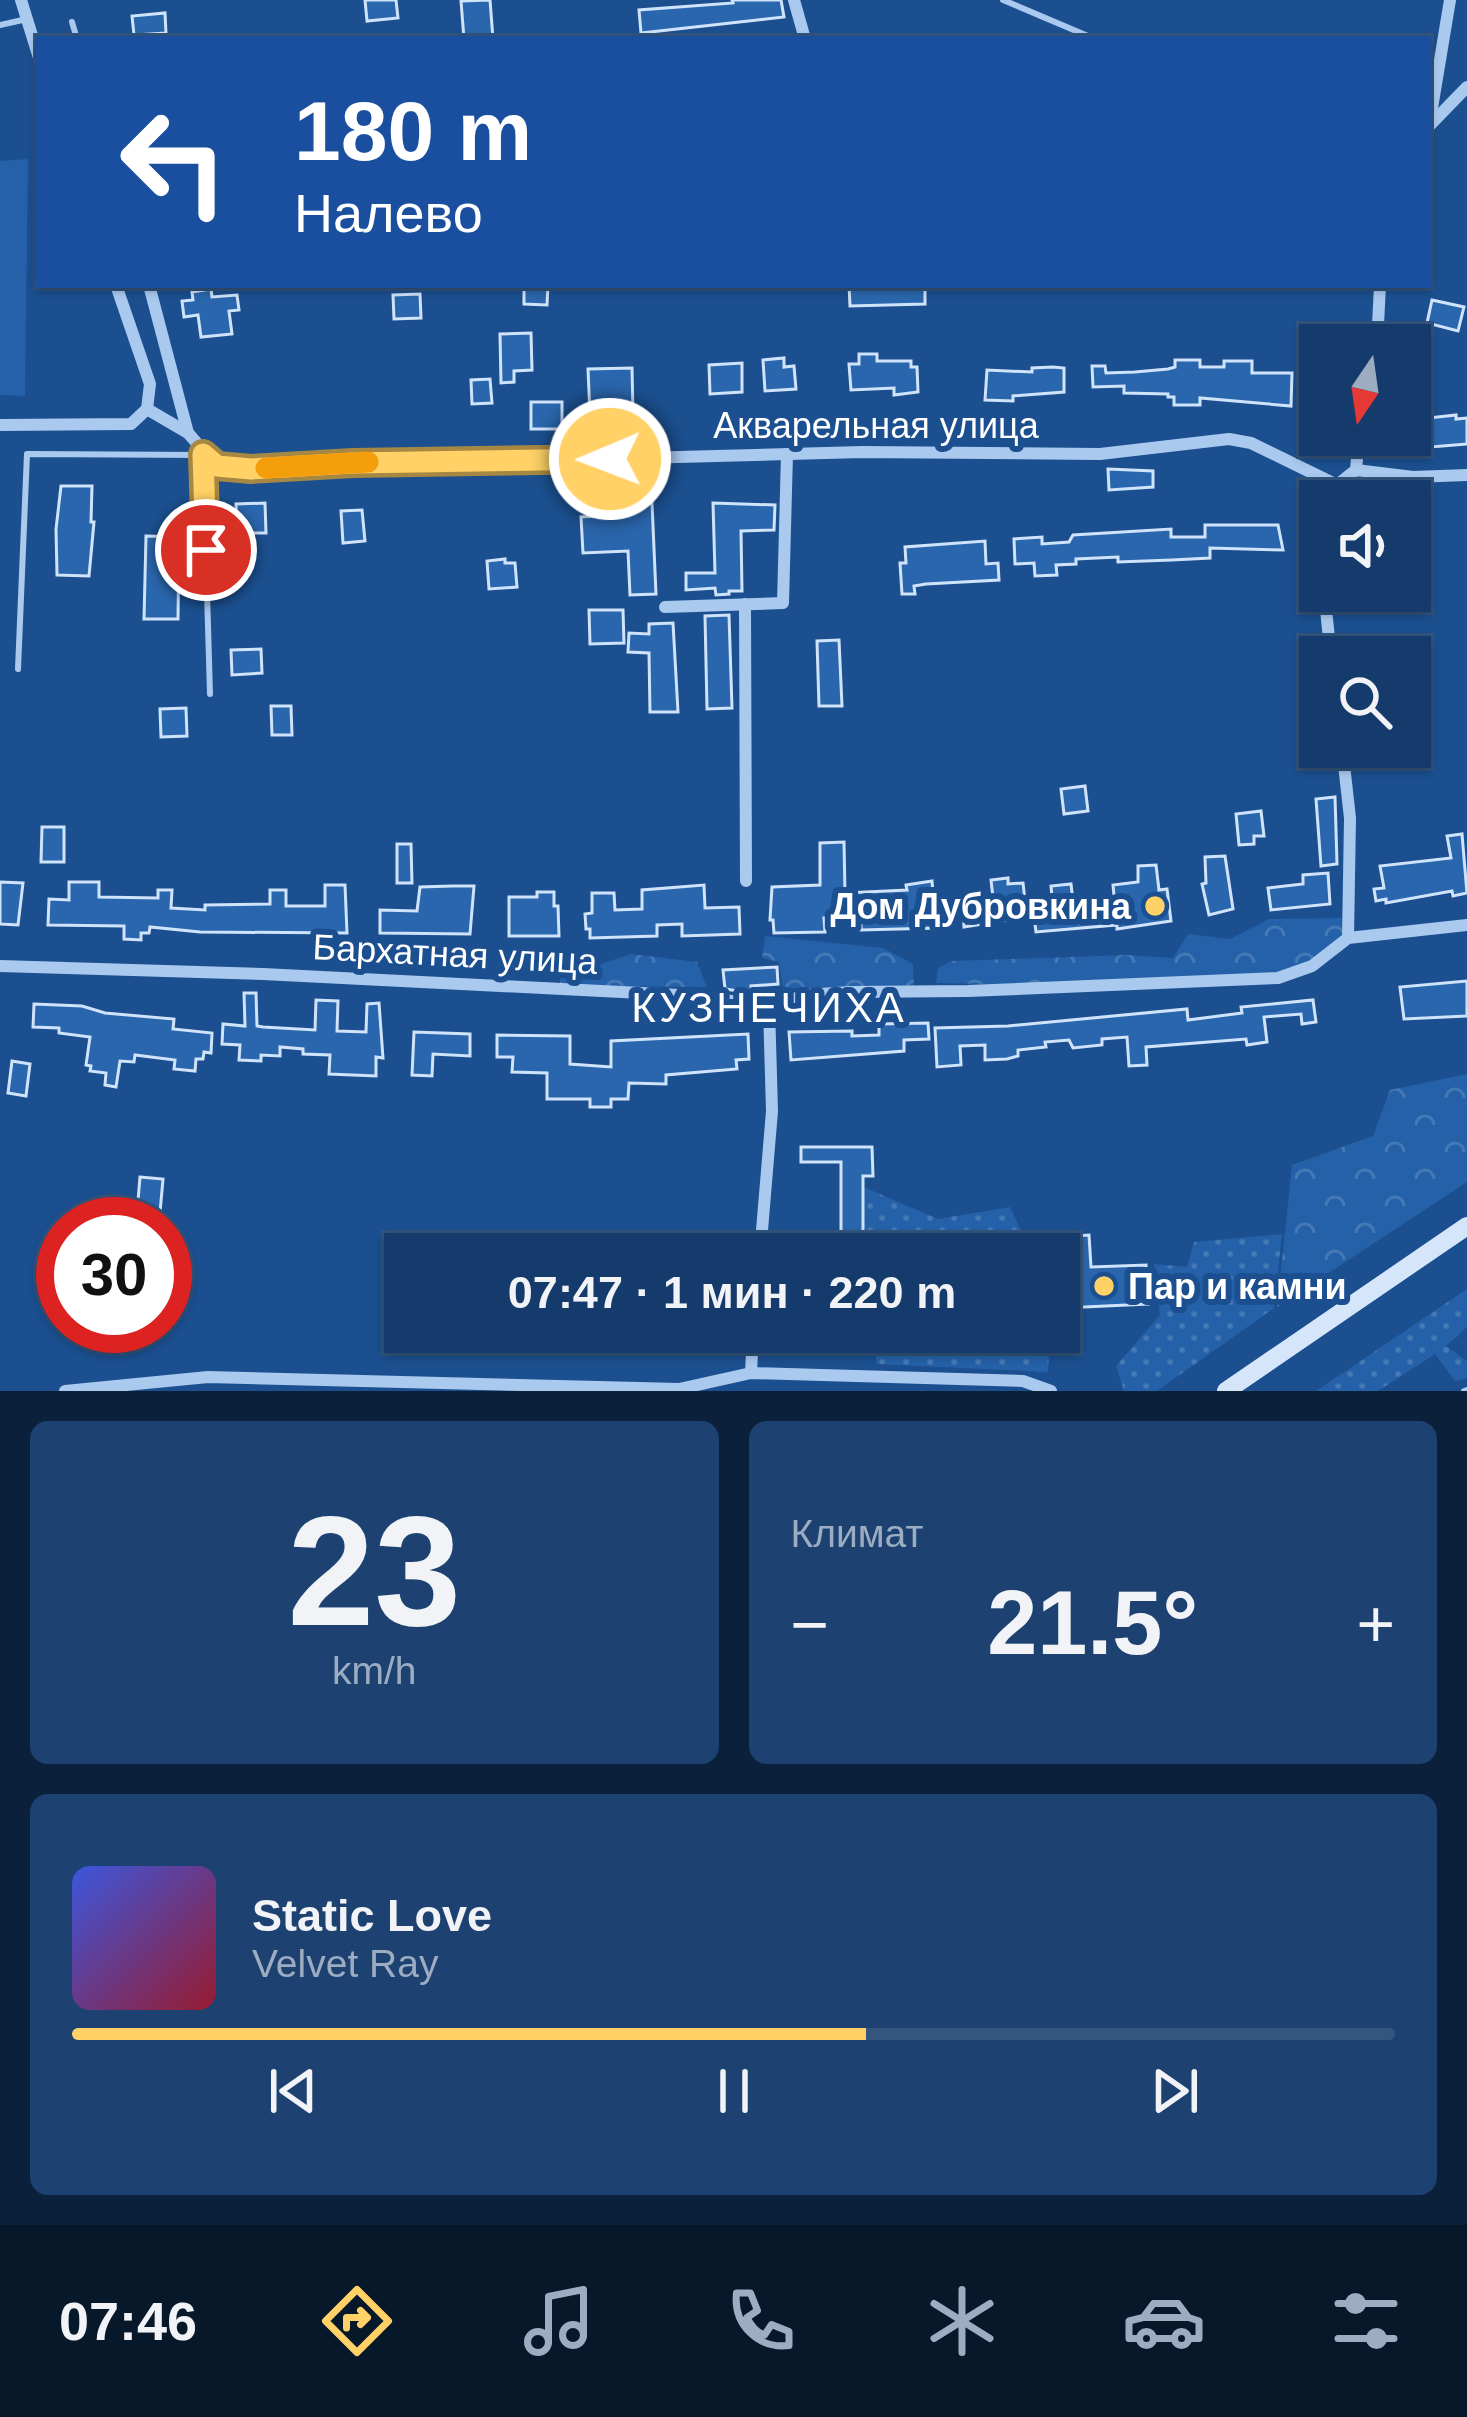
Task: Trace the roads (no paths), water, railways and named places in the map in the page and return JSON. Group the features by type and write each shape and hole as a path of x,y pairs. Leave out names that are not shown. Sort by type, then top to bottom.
{"main road":[{"path":"1226,1391 1467,1226"}],"street":[{"path":"21,0 36,48"},
{"path":"794,0 804,36"},
{"path":"1431,115 1450,0"},
{"path":"1431,125 1467,87"},
{"path":"0,425 131,424 147,409 150,384 117,288"},
{"path":"150,288 188,433 203,454"},
{"path":"1378,324 1380,288"},
{"path":"147,409 188,433"},
{"name":"Акварельная улица","path":"203,454 217,466 251,469 787,454 1100,454 1241,439 1327,480"},
{"path":"665,607 783,603 787,454"},
{"path":"1357,470 1358,456"},
{"path":"1344,480 1357,470 1413,477 1467,475"},
{"path":"745,604 746,881"},
{"path":"1344,768 1350,818 1348,938"},
{"name":"Бархатная улица","path":"0,966 700,996 769,1006 806,995 850,992 968,992 1278,978 1312,966 1348,938 1467,926"},
{"path":"762,1233 772,1111 769,1006"},
{"path":"751,1373 752,1353"},
{"path":"65,1391 208,1377 692,1389 751,1373 1023,1381 1052,1391"}],"lane":[{"path":"1003,0 1088,36"},
{"path":"0,25 27,19"},
{"path":"72,22 76,36"},
{"path":"18,669 27,454 203,454 210,694"}],"place":[{"name":"Дом Дубровкина","path":"1155,906"},
{"name":"Пар и камни","path":"1104,1286"}],"district":[{"name":"КУЗНЕЧИХА","path":"769,1007"}]}
